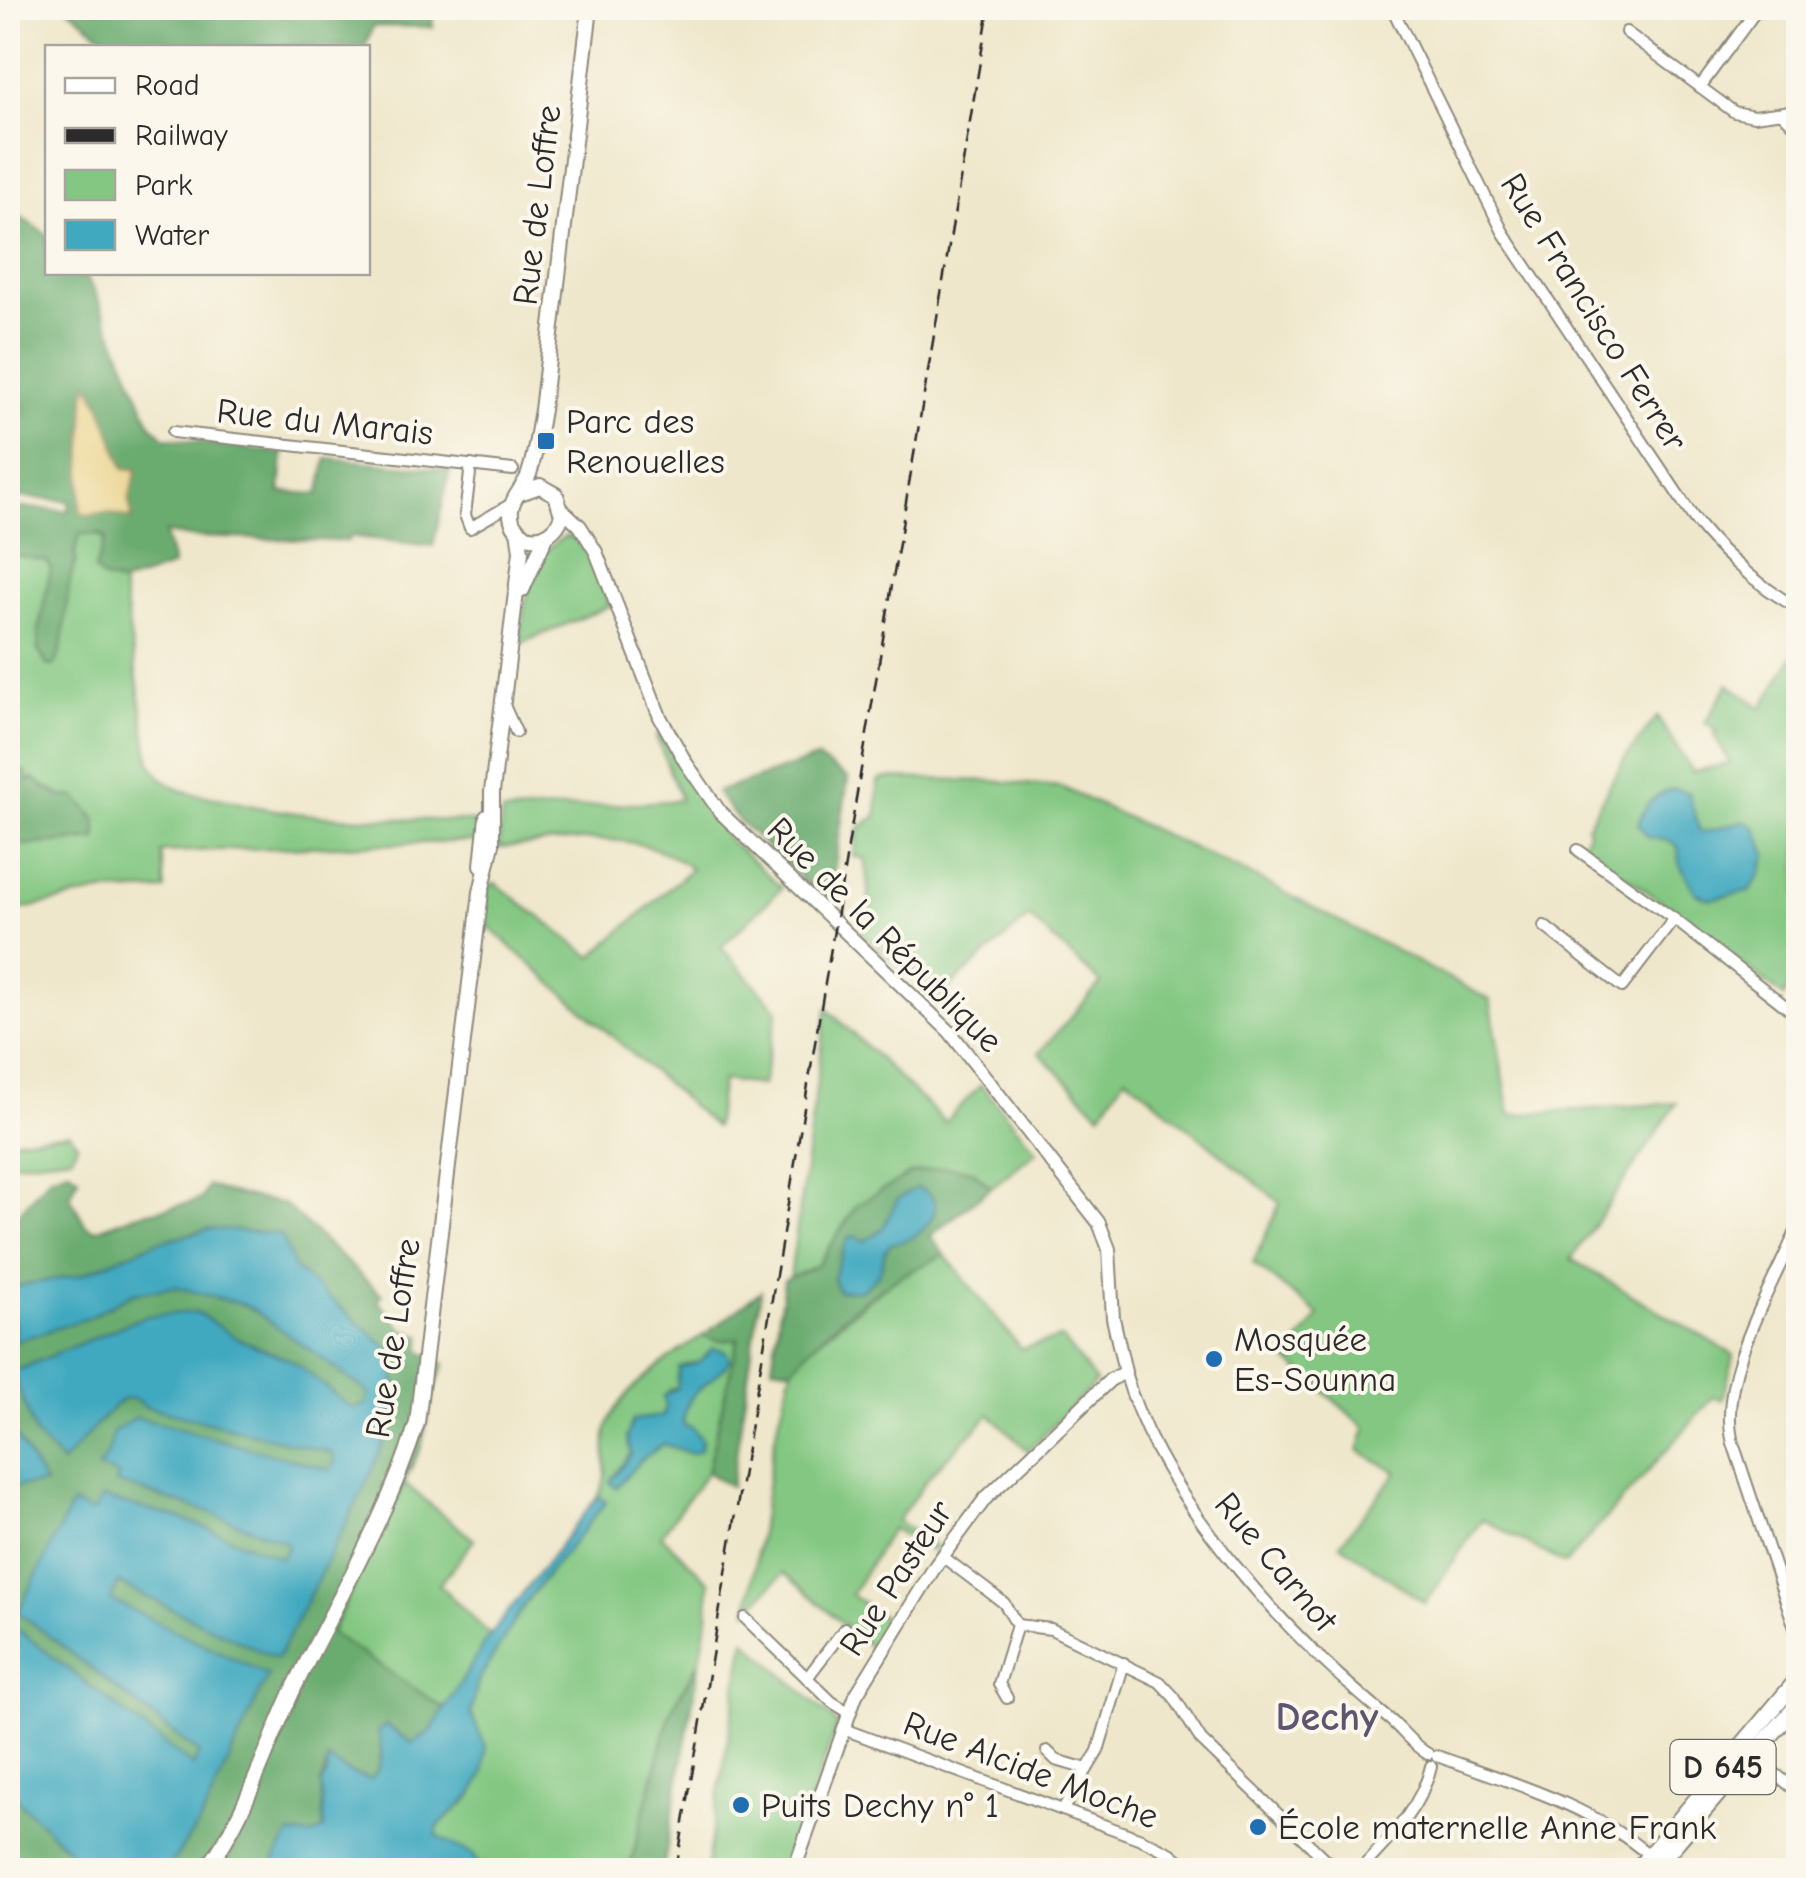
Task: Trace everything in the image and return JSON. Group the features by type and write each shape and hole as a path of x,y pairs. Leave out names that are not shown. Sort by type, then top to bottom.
{"main road":[{"name":"Rue de Loffre","path":"516,498 530,471 542,410 590,8"},
{"name":"Rue de Loffre","path":"542,410 540,470 549,489"},
{"path":"534,486 549,489 558,497 562,509 551,532 531,537 516,526 516,498 534,486"},
{"name":"Rue de Loffre","path":"206,1870 233,1826 294,1689 385,1505 417,1424 481,892 481,846 492,792 521,548 516,526"},
{"name":"Rue de Loffre","path":"512,628 528,573 551,532"},
{"name":"D 645","path":"1654,1863 1798,1679"},
{"name":"D 645","path":"1637,1870 1654,1863 1798,1706"}],"street":[{"name":"Rue Francisco Ferrer","path":"1392,8 1503,232 1690,514 1704,532 1752,575 1798,608"},
{"path":"1700,87 1758,8"},
{"path":"1626,32 1744,115 1798,110"},
{"path":"1782,113 1798,129"},
{"name":"Rue du Marais","path":"173,432 513,470"},
{"name":"Rue du Marais","path":"470,466 465,519 470,528 485,520"},
{"path":"485,520 516,498"},
{"name":"Rue de la République","path":"562,509 586,538 616,598 660,717 713,802 738,831 944,1026 1094,1215 1109,1249 1114,1318 1125,1372"},
{"path":"485,520 516,526"},
{"path":"551,532 572,529 586,538"},
{"path":"503,702 516,732"},
{"path":"1578,850 1798,1016"},
{"path":"1544,926 1622,987 1674,919"},
{"path":"1798,1227 1738,1363 1728,1403 1731,1438 1798,1634"},
{"name":"Rue Pasteur","path":"794,1870 859,1690 942,1556 985,1499 1110,1380 1125,1372"},
{"name":"Rue Carnot","path":"1125,1372 1150,1438 1225,1551 1326,1666 1432,1758"},
{"path":"942,1556 1004,1603 1017,1625 999,1684 1007,1698"},
{"path":"744,1618 832,1702 850,1714"},
{"path":"1017,1625 1051,1629 1124,1663 1171,1692 1197,1736 1336,1870"},
{"path":"808,1678 845,1628"},
{"path":"1063,1809 1098,1751 1124,1663"},
{"name":"Rue Alcide Moche","path":"846,1730 1157,1846 1191,1870"},
{"path":"1047,1751 1056,1760 1087,1769"},
{"path":"1753,1756 1798,1792"},
{"path":"1360,1870 1412,1808 1425,1786 1432,1758 1516,1784 1607,1824 1654,1863"}],"green space":[{"path":"68,8 431,8 433,27 373,26 366,45 114,45"},
{"path":"8,208 45,234 45,275 84,275 151,425 165,438 283,453 280,492 319,494 327,458 450,470 433,546 349,536 348,541 165,533 173,566 122,584 102,578 95,569 106,538 100,534 80,534 58,659 53,666 47,665 38,650 51,568 47,561 8,554 8,507 68,511 70,501 8,496 8,392 15,410 21,414 24,408 10,385 15,377 8,372"},
{"path":"93,533 106,539 95,569 102,578 122,584 150,762 166,782 199,795 266,809 358,818 481,823 477,841 161,852 165,890 101,892 8,912 8,846 96,839 97,823 83,809 33,779 29,782 12,769 8,774 8,554 47,561 51,568 38,650 47,665 60,640 77,541 80,534"},
{"path":"567,536 590,555 610,606 519,644 526,598 536,567 554,543"},
{"path":"1798,648 1798,968 1784,997 1581,845 1587,826 1624,760 1657,717 1693,772 1731,763 1713,734 1717,730 1705,723 1728,684 1762,708"},
{"path":"660,734 728,839 782,888 721,947 778,1010 762,1085 722,1080 715,1127 483,922 487,886 495,883 592,957 691,869 670,855 623,841 498,848 502,813 681,800 656,736"},
{"path":"817,758 848,778 829,904 739,821 716,792"},
{"path":"12,769 26,771 28,782 33,778 52,792 76,798 97,822 96,839 8,846 8,812 16,806 8,799 8,774"},
{"path":"887,778 1061,787 1251,875 1490,1000 1510,1115 1677,1103 1571,1259 1734,1355 1723,1400 1714,1397 1565,1564 1482,1519 1425,1603 1340,1544 1397,1472 1359,1451 1366,1428 1286,1359 1319,1315 1253,1263 1280,1203 1126,1076 1100,1114 1039,1053 1101,983 1029,917 937,998 860,933 871,917 865,858 854,857 859,828 877,816 878,781"},
{"path":"827,1009 945,1122 981,1085 1037,1151 930,1236 857,1205 818,1265 790,1278"},
{"path":"70,1133 77,1144 72,1156 8,1163 8,1140"},
{"path":"945,1167 972,1170 991,1187 930,1236 944,1254 900,1276 867,1299 826,1332 792,1369 772,1366 784,1280 818,1265 857,1205 912,1173"},
{"path":"69,1170 79,1177 70,1196 86,1226 96,1230 135,1215 194,1202 202,1198 208,1185 284,1204 382,1295 378,1301 404,1330 422,1336 420,1351 445,1364 434,1389 421,1447 331,1633 445,1709 430,1732 412,1743 386,1725 378,1771 371,1779 328,1760 321,1784 324,1829 277,1855 272,1870 8,1870 8,1226 50,1176"},
{"path":"944,1254 1021,1349 1062,1338 1096,1382 1028,1451 990,1414 932,1473 897,1521 936,1547 933,1552 892,1528 851,1595 890,1621 873,1650 784,1573 748,1610 774,1441 792,1369 807,1350 874,1295"},
{"path":"761,1291 731,1487 707,1472 738,1339 720,1341 703,1336"},
{"path":"703,1336 720,1341 738,1338 707,1472 661,1535 709,1582 708,1617 700,1660 671,1710 629,1870 481,1870 474,1855 437,1837 438,1826 473,1795 486,1747 471,1714 478,1681 528,1599 605,1501 598,1496 605,1474 606,1435 618,1406 644,1378","holes":["713,1348 725,1367 703,1384 687,1406 683,1424 693,1428 702,1440 692,1453 664,1444 641,1460 617,1487 610,1481 657,1418 663,1417 669,1390 677,1388 684,1365 700,1362"]},
{"path":"405,1484 474,1540 439,1585 490,1635 445,1709 330,1633"},
{"path":"745,1640 838,1724 784,1870 706,1870"},
{"path":"700,1660 663,1870 629,1870 671,1710"}],"sand":[{"path":"88,383 99,401 124,469 137,469 129,501 133,519 80,512"}],"water":[{"path":"1673,789 1688,792 1699,829 1705,832 1744,821 1755,827 1767,854 1750,891 1710,899 1695,893 1679,863 1678,847 1670,841 1648,837 1638,825 1650,802"},
{"path":"916,1188 932,1197 935,1204 926,1226 910,1239 890,1245 879,1273 861,1290 838,1291 833,1278 847,1240 853,1236 865,1241 883,1228 897,1200"},
{"path":"210,1229 281,1234 294,1268 392,1351 397,1395 384,1443 363,1490 277,1659 118,1583 111,1600 268,1675 201,1821 167,1870 90,1870 21,1804 9,1781 8,1637 13,1626 193,1766 199,1753 18,1612 72,1504 93,1512 102,1498 183,1519 281,1558 288,1547 286,1542 206,1511 116,1483 118,1475 98,1468 109,1450 113,1432 136,1417 330,1470 335,1460 332,1453 144,1406 129,1398 110,1410 62,1463 35,1434 13,1372 145,1316 197,1312 236,1338 293,1361 352,1408 366,1405 369,1393 248,1306 176,1287 134,1293 85,1319 16,1341 8,1288 83,1274 154,1243"},
{"path":"713,1348 726,1351 730,1360 694,1394 683,1424 693,1428 702,1440 700,1450 692,1454 664,1444 641,1460 616,1488 610,1482 631,1454 627,1437 633,1420 663,1416 663,1396 677,1388 679,1368 700,1362"},
{"path":"8,1423 45,1484 8,1487"},
{"path":"598,1496 606,1502 528,1599 478,1681 471,1714 486,1747 484,1772 473,1795 438,1826 437,1836 474,1855 481,1870 272,1870 290,1834 311,1836 324,1829 321,1784 327,1773 327,1759 350,1773 371,1779 380,1762 378,1731 386,1725 412,1743 430,1732 490,1635"}],"railway":[{"path":"676,1870 989,8"}],"place":[{"name":"Parc des Renouelles","path":"546,441"},
{"name":"Mosquée Es-Sounna","path":"1214,1359"},
{"name":"Puits Dechy n° 1","path":"741,1805"},
{"name":"École maternelle Anne Frank","path":"1258,1827"}],"district":[{"name":"Dechy","path":"1327,1717"}]}
